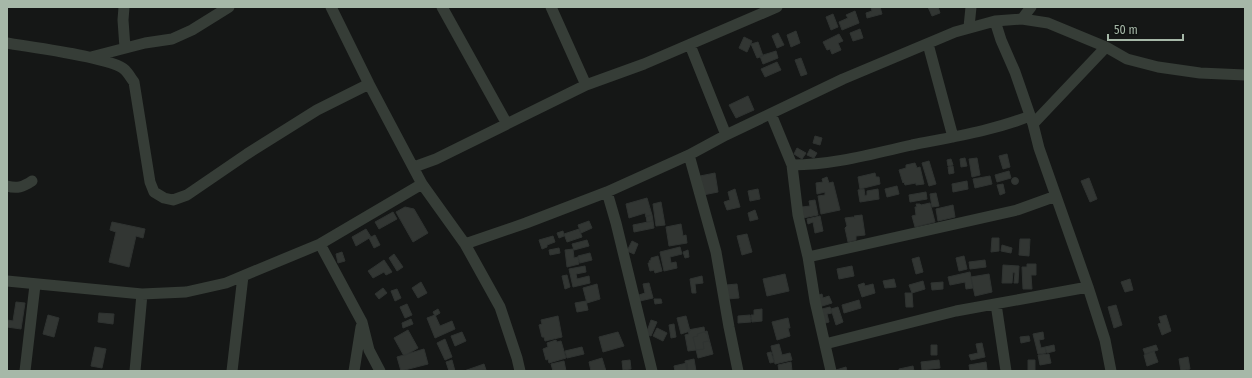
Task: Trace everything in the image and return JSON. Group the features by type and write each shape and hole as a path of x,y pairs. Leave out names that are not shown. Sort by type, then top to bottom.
{"street":[{"path":"124,7 123,20 125,48"},
{"path":"90,57 145,43 172,39 192,30 229,7"},
{"path":"331,7 369,84 422,184 465,244 500,307 518,358 520,371"},
{"path":"442,7 508,124"},
{"path":"414,167 436,159 586,85 644,64 777,7"},
{"path":"969,27 971,7"},
{"path":"1022,19 1031,7"},
{"path":"553,8 586,85"},
{"path":"465,244 526,224 607,192 689,155 726,135 843,79 955,32 995,21 1022,19 1048,23 1106,48 1127,59 1158,67 1200,73 1245,75"},
{"path":"995,21 1032,120 1039,148 1088,287 1105,340 1111,371"},
{"path":"7,43 90,57 115,64 124,69 134,82 150,182 154,192 164,198 173,200 187,195 224,169 316,110 369,84"},
{"path":"928,44 953,137"},
{"path":"690,45 726,135"},
{"path":"792,165 811,165 833,162 986,131 1013,123 1032,120 1106,48"},
{"path":"771,114 792,165 798,215 808,257 815,302 831,371"},
{"path":"689,155 716,252 728,327 738,371"},
{"path":"7,186 15,188 32,181"},
{"path":"7,281 35,285 142,294 186,292 226,283 320,244 422,184"},
{"path":"607,192 652,371"},
{"path":"808,257 1017,210 1056,196"},
{"path":"320,244 362,322 369,350 380,371"},
{"path":"232,371 243,276"},
{"path":"25,371 35,285"},
{"path":"825,344 956,311 1088,287"},
{"path":"135,371 142,294"},
{"path":"996,304 1006,371"},
{"path":"354,371 362,322"}],"building":[{"path":"871,7 880,7 882,14 867,18 866,13 872,11"},
{"path":"928,7 938,7 940,13 932,16"},
{"path":"855,11 859,23 842,30 839,22 848,18 846,15"},
{"path":"833,14 838,27 831,30 826,17"},
{"path":"860,29 863,38 853,41 850,33"},
{"path":"796,31 800,43 791,47 787,35"},
{"path":"778,33 784,45 777,48 772,36"},
{"path":"839,34 843,41 838,43 841,50 832,54 830,49 827,50 823,42"},
{"path":"744,37 752,41 747,52 739,48"},
{"path":"758,42 763,56 757,58 751,44"},
{"path":"776,51 778,58 763,64 760,56"},
{"path":"801,58 807,74 801,76 795,60"},
{"path":"777,62 781,70 765,77 761,69"},
{"path":"748,96 754,110 736,118 729,105"},
{"path":"815,136 822,138 820,145 813,143"},
{"path":"797,148 806,153 802,159 794,154"},
{"path":"810,149 817,153 814,158 807,155"},
{"path":"1007,154 1010,167 1003,169 999,156"},
{"path":"965,158 967,166 961,167 960,159"},
{"path":"977,158 980,175 972,177 969,159"},
{"path":"951,159 953,165 948,166 947,160"},
{"path":"929,161 936,184 929,186 922,163"},
{"path":"915,163 917,168 920,167 924,184 916,185 916,183 905,185 899,170 906,168 906,165"},
{"path":"953,166 954,173 949,174 948,167"},
{"path":"1009,171 1011,178 997,182 995,175"},
{"path":"715,173 718,192 703,195 700,176"},
{"path":"875,173 876,177 879,177 880,184 860,189 858,177"},
{"path":"990,176 992,184 975,188 973,179"},
{"path":"827,177 829,183 833,182 840,210 821,214 818,196 825,195 825,192 817,194 816,183 823,182 822,179"},
{"path":"1015,178 1018,181 1015,184 1012,181"},
{"path":"1089,178 1097,199 1090,202 1081,181"},
{"path":"967,181 968,189 953,192 952,184"},
{"path":"1003,184 1005,193 1000,195 997,185"},
{"path":"897,186 899,194 887,197 885,189"},
{"path":"735,189 740,207 727,210 724,202 730,200 728,192"},
{"path":"758,189 760,199 750,201 748,191"},
{"path":"864,189 865,196 867,195 867,191 878,189 879,199 860,202 858,190"},
{"path":"926,192 927,199 910,202 909,195"},
{"path":"936,193 939,206 932,207 930,194"},
{"path":"647,198 652,215 646,217 645,213 629,218 626,204"},
{"path":"815,200 818,215 798,219 802,207 810,206 809,201"},
{"path":"661,202 665,225 656,226 653,204"},
{"path":"930,203 935,222 915,227 912,216 916,215 916,204 921,205"},
{"path":"953,205 955,217 938,221 936,209"},
{"path":"405,207 414,209 428,233 413,242 396,212"},
{"path":"755,210 758,219 750,221 748,213"},
{"path":"393,212 397,219 379,229 375,222"},
{"path":"652,215 653,221 647,222 646,216"},
{"path":"862,215 865,235 856,236 856,240 848,242 845,228 847,226 845,218 853,217 855,219 854,216"},
{"path":"820,216 823,231 815,233 813,222 808,224 807,219"},
{"path":"589,221 592,228 581,233 578,225"},
{"path":"653,221 654,228 634,232 633,225"},
{"path":"112,222 145,229 143,238 136,236 129,267 109,262 116,232 110,230"},
{"path":"681,224 683,236 686,235 687,243 669,246 666,227"},
{"path":"366,229 371,237 356,246 352,237"},
{"path":"579,229 582,237 567,242 564,234"},
{"path":"563,231 564,236 559,238 557,233"},
{"path":"747,234 752,252 742,255 737,236"},
{"path":"375,235 380,245 374,248 369,238"},
{"path":"553,236 555,242 542,249 539,240"},
{"path":"992,238 999,238 999,251 991,252"},
{"path":"1020,239 1030,239 1029,256 1019,255"},
{"path":"587,240 589,246 574,250 572,244"},
{"path":"632,241 638,244 634,254 627,251"},
{"path":"1002,245 1012,248 1011,253 1001,251"},
{"path":"680,247 682,254 670,257 671,263 676,262 677,268 664,271 660,252"},
{"path":"559,248 560,253 550,255 549,250"},
{"path":"573,249 574,258 578,257 579,264 567,267 565,250"},
{"path":"688,250 689,257 685,258 683,252"},
{"path":"342,252 345,261 338,263 336,254"},
{"path":"590,253 592,260 580,263 578,256"},
{"path":"394,254 403,267 397,271 389,258"},
{"path":"658,256 662,271 655,273 654,270 650,271 648,263 650,263 649,261 651,258"},
{"path":"964,256 967,269 959,271 956,258"},
{"path":"919,257 923,272 916,274 912,259"},
{"path":"384,260 392,272 386,275 384,272 373,278 368,271"},
{"path":"985,260 986,267 970,269 969,262"},
{"path":"1027,264 1036,264 1036,275 1031,275 1032,289 1023,289 1022,267 1027,267"},
{"path":"1003,265 1019,266 1018,283 1014,283 1015,273 1013,272 1012,283 1002,283"},
{"path":"585,266 586,272 576,274 577,279 589,276 590,283 573,287 569,269"},
{"path":"852,266 854,276 839,279 837,269"},
{"path":"970,272 973,288 966,289 965,282 950,285 948,277"},
{"path":"785,274 789,291 767,296 763,279"},
{"path":"989,274 992,292 975,296 971,277"},
{"path":"567,275 570,287 565,289 562,276"},
{"path":"702,276 703,283 695,284 696,293 692,293 690,279"},
{"path":"894,279 896,287 885,288 883,281"},
{"path":"1130,279 1133,290 1125,292 1121,282"},
{"path":"923,281 925,289 912,293 909,285"},
{"path":"421,282 427,293 418,298 412,288"},
{"path":"943,282 943,289 932,290 931,283"},
{"path":"649,283 653,298 640,301 639,295 645,293 643,284"},
{"path":"864,283 865,286 873,284 875,293 862,297 858,285"},
{"path":"597,284 600,299 587,303 583,288"},
{"path":"737,284 739,298 727,299 726,285"},
{"path":"383,288 387,293 379,299 375,294"},
{"path":"397,289 401,298 395,301 391,291"},
{"path":"905,293 912,293 913,307 906,307"},
{"path":"822,294 823,298 829,296 832,303 819,307 815,296"},
{"path":"654,299 661,299 662,303 655,304"},
{"path":"859,300 861,308 844,313 842,305"},
{"path":"586,301 588,310 577,312 575,303"},
{"path":"16,302 25,303 21,329 7,327 7,320 13,321"},
{"path":"407,304 412,315 405,318 400,307"},
{"path":"1116,305 1122,325 1114,328 1108,307"},
{"path":"830,307 832,313 827,314 829,322 822,324 818,310"},
{"path":"838,307 843,322 836,325 831,309"},
{"path":"438,309 440,313 435,316 433,312"},
{"path":"762,309 762,321 752,322 751,315 754,315 754,310"},
{"path":"99,313 114,314 113,324 98,322"},
{"path":"48,315 59,318 54,337 43,334"},
{"path":"435,315 440,326 452,321 455,329 435,338 427,318"},
{"path":"750,315 751,322 738,323 738,316"},
{"path":"1166,315 1171,331 1162,335 1158,324 1161,323 1159,317"},
{"path":"558,316 562,337 545,341 544,337 542,337 539,325 542,324 541,320"},
{"path":"686,316 690,331 681,334 677,318"},
{"path":"788,318 790,336 777,340 772,322"},
{"path":"411,319 413,324 403,328 402,323"},
{"path":"651,320 657,322 651,336 646,334"},
{"path":"674,324 676,337 671,338 669,325"},
{"path":"704,327 709,341 703,342 704,349 688,351 685,335 689,334 688,330"},
{"path":"657,328 667,333 663,341 653,336"},
{"path":"408,330 418,348 404,356 394,338"},
{"path":"707,331 713,354 698,358 693,337"},
{"path":"462,332 466,341 455,346 451,336"},
{"path":"618,332 624,346 603,352 599,337"},
{"path":"1043,332 1044,339 1039,340 1041,348 1045,347 1046,353 1038,354 1033,334"},
{"path":"1029,336 1030,341 1021,343 1020,337"},
{"path":"445,339 452,357 445,360 437,343"},
{"path":"556,340 557,342 561,341 566,358 549,363 548,359 546,360 543,349 548,347 547,343"},
{"path":"982,343 985,357 971,360 969,355 978,353 976,344"},
{"path":"779,344 782,355 790,353 792,360 775,364 771,346"},
{"path":"931,345 937,345 937,355 931,355"},
{"path":"1054,345 1055,351 1047,353 1045,347"},
{"path":"1156,345 1158,350 1145,354 1143,349"},
{"path":"95,347 106,349 102,368 91,366"},
{"path":"582,347 584,354 567,358 565,351"},
{"path":"424,349 428,364 401,371 397,357"},
{"path":"1154,351 1158,362 1147,366 1144,355"},
{"path":"771,352 774,362 770,363 767,353"},
{"path":"1049,354 1051,363 1040,365 1038,355"},
{"path":"1188,357 1190,369 1181,371 1179,359"},
{"path":"602,358 606,371 591,371 589,362"},
{"path":"694,359 696,371 687,371 685,361"},
{"path":"452,360 455,371 449,371 446,362"},
{"path":"630,360 631,369 623,370 622,361"},
{"path":"939,360 940,368 922,370 921,362"},
{"path":"1028,360 1035,360 1035,371 1028,371"},
{"path":"564,361 566,371 553,371 551,364"},
{"path":"791,362 792,371 779,371 778,365"},
{"path":"986,362 987,370 970,371 969,365"},
{"path":"687,363 688,371 675,371 674,366"},
{"path":"484,364 486,370 464,371"},
{"path":"913,366 914,371 899,371 899,369"},
{"path":"846,367 847,371 836,370"}]}
